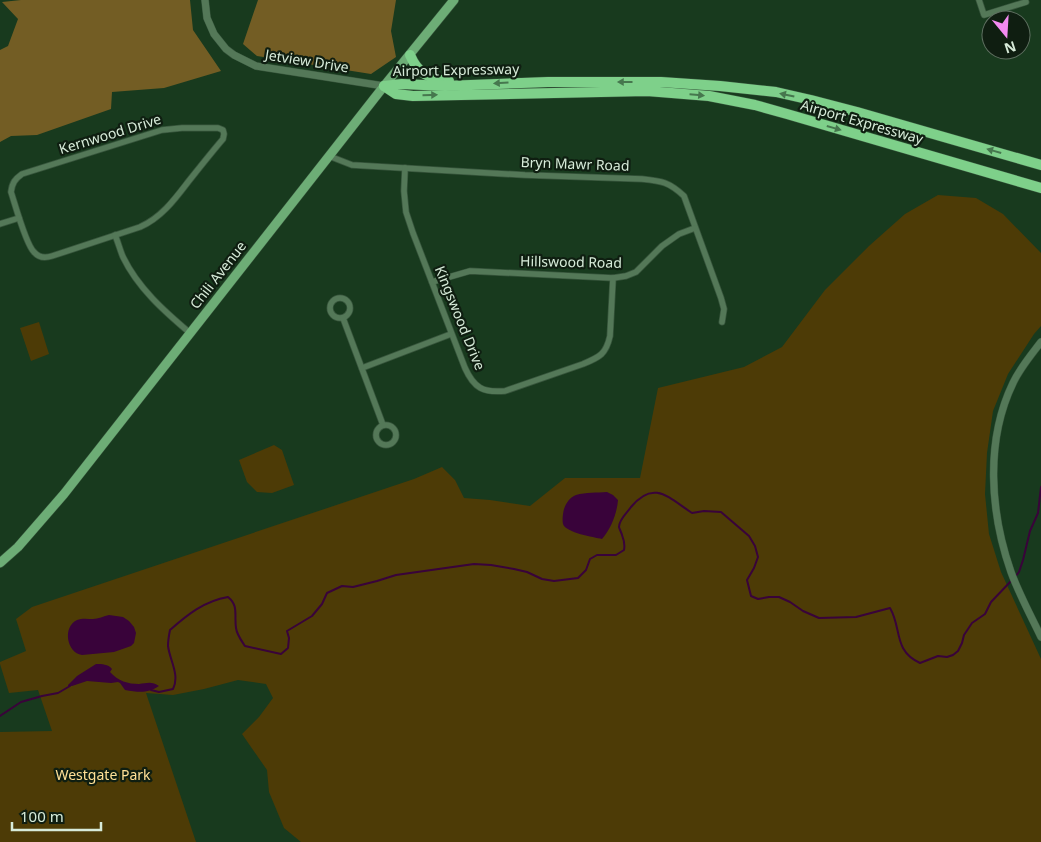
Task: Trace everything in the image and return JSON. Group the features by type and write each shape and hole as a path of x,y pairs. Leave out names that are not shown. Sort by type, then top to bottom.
{"highway":[{"path":"410,55 414,65 426,76 438,80 474,85"},
{"name":"Airport Expressway","path":"384,86 402,84 445,86 548,82 661,82 776,92 857,112 1041,164"},
{"name":"Airport Expressway","path":"384,86 396,94 414,96 647,91 709,96 755,105 1041,188"}],"main road":[{"name":"Chili Avenue","path":"0,564 18,547 64,494 384,86 454,0"}],"street":[{"name":"Jetview Drive","path":"205,0 207,18 214,34 234,56 256,66 384,86"},
{"path":"979,0 984,15 1026,2"},
{"name":"Kernwood Drive","path":"218,128 222,130 224,134 223,139 164,210 148,224 116,235 46,258 41,257 32,251 19,218 11,192 13,182 22,174 162,130 218,128"},
{"name":"Bryn Mawr Road","path":"329,156 352,165 659,181 673,186 684,196 696,228 721,298 724,309 722,322"},
{"name":"Kingswood Drive","path":"404,168 406,212 464,368 474,385 493,392 505,391 596,359 603,353 610,336 613,278"},
{"path":"0,224 19,218"},
{"name":"Hillswood Road","path":"432,282 470,271 613,278 626,276 636,272 662,246 679,234 696,228"},
{"path":"116,235 122,255 138,280 167,314 190,333"},
{"path":"343,318 383,426"},
{"path":"362,368 451,334"},
{"path":"1041,342 1013,382 1007,398 999,424 995,447 994,494 1003,546 1013,576 1041,637"}],"green space":[{"name":"Westgate Park","path":"938,195 976,198 1003,214 1041,253 1041,326 1008,374 993,411 987,453 985,494 989,534 1001,572 1041,659 1041,842 301,842 284,828 269,792 267,770 242,734 259,717 273,698 266,684 238,680 173,695 146,693 196,842 0,842 0,732 52,731 38,690 9,693 0,664 0,662 26,651 16,619 32,607 414,479 442,467 455,480 464,498 530,506 565,478 640,478 658,388 744,367 782,347 825,290 869,246 905,214"},
{"path":"39,322 49,354 31,361 20,328"},
{"path":"274,445 282,450 294,485 272,493 257,492 247,482 239,460"}],"shaded area":[{"path":"21,0 190,0 193,30 221,71 164,88 112,92 111,109 37,135 11,136 0,142 0,50 8,46 18,19 2,2"},
{"path":"258,0 396,0 391,31 396,57 371,74 257,56 243,44"},
{"path":"607,492 618,500 613,521 602,539 587,536 565,527 563,524 564,511 567,502 572,497 584,493"},
{"path":"109,615 123,617 134,627 136,633 134,643 131,646 114,652 82,655 73,650 68,639 69,628 72,623 79,619 95,619"},
{"path":"96,664 109,666 112,669 110,672 116,678 127,683 152,683 159,686 142,692 125,690 118,682 87,681 68,686 77,676"}],"waterway":[{"path":"1015,577 1019,572 1030,531 1038,513 1041,487"},
{"path":"151,690 159,692 173,689 175,684 175,673 168,646 170,630 189,614 211,602 228,597 231,600 235,607 237,631 245,646 281,654 288,648 289,638 287,631 312,616 322,604 327,593 342,586 353,587 396,575 474,564 514,569 527,572 542,579 554,581 578,578 586,570 590,559 597,555 616,555 624,550 624,541 619,527 620,521 639,499 647,494 654,493 669,497 692,513 704,511 721,512 749,536 755,546 758,557 747,580 751,596 758,599 779,597 819,618 856,617 890,608 902,646 911,658 920,663 938,656 947,657 958,651 964,635 972,623 985,614 991,602 1012,580"},
{"path":"0,716 21,702 58,693 70,686"}]}
